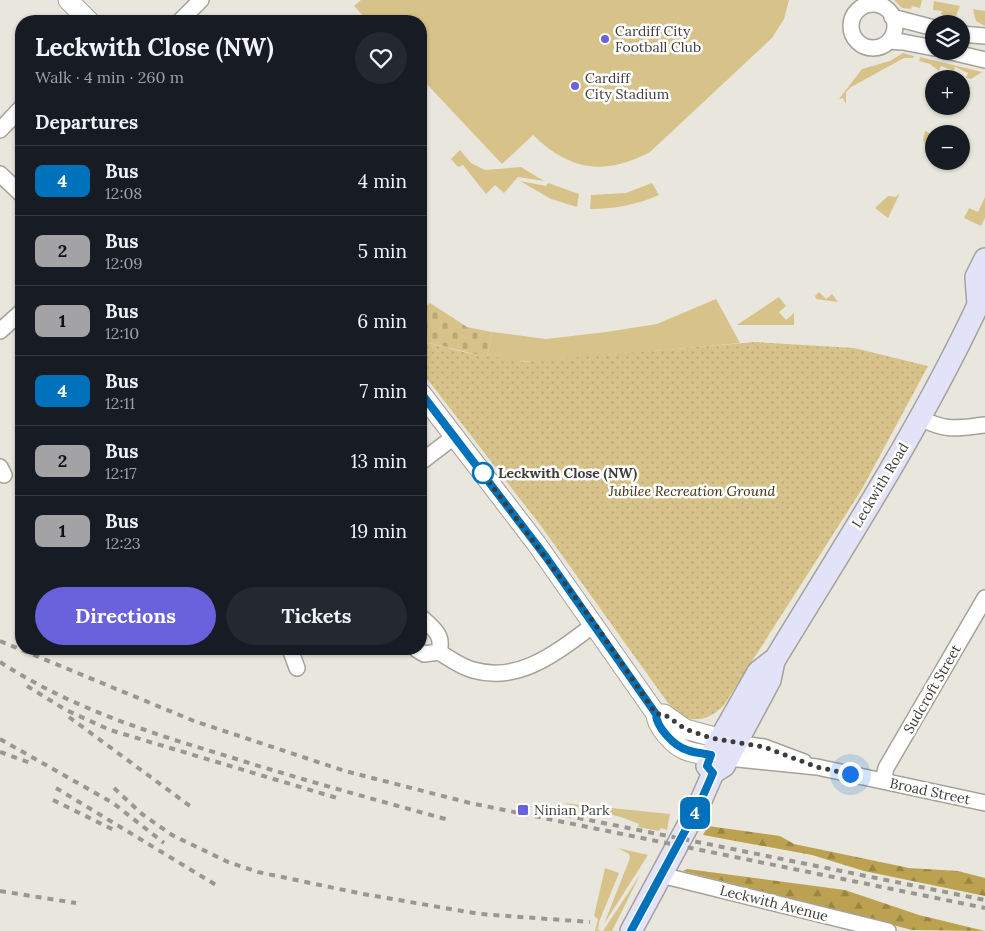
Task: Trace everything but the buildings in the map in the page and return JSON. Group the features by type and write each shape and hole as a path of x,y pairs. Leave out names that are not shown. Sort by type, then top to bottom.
{"main road":[{"name":"Leckwith Road","path":"631,931 722,754 770,680 774,661 920,418 954,356 982,302 976,277 985,259"}],"street":[{"path":"68,0 84,15"},
{"path":"186,15 201,0"},
{"path":"892,17 893,34 889,41 877,48 863,46 853,35 852,20 862,7 870,5 883,7 892,17 925,26"},
{"path":"970,35 985,36"},
{"path":"889,41 925,46"},
{"path":"970,56 985,60"},
{"path":"0,130 15,114"},
{"path":"0,174 15,188"},
{"path":"0,331 15,317"},
{"path":"427,401 595,624 656,714 656,721 667,735 684,750 722,754"},
{"path":"920,418 938,427 956,429 985,425"},
{"path":"427,457 455,436"},
{"name":"Sudcroft Street","path":"883,781 886,768 985,598"},
{"path":"427,623 440,637 439,652"},
{"path":"427,654 439,652 471,670 490,673 511,672 538,664 595,624"},
{"path":"292,655 297,668"},
{"name":"Broad Street","path":"722,754 764,747 817,767 985,803"},
{"name":"Leckwith Avenue","path":"661,875 888,931"}],"green space":[{"name":"Cardiff City Stadium","path":"361,0 789,0 784,19 772,38 650,152 618,165 603,167 574,163 560,156 533,135 502,164 427,84 427,15 362,15 354,6"},
{"path":"894,0 922,0 920,8 912,6 911,9 902,8"},
{"path":"934,1 960,6 956,15 942,15 942,11 933,10"},
{"path":"973,9 985,11 985,26 976,21"},
{"path":"903,53 914,56 913,58 904,58 851,87 846,92 846,104 843,98 839,99 862,69 890,61"},
{"path":"920,57 925,58 925,60 932,60 982,72 971,79 970,70 962,70 955,67 954,70 951,70 941,66 938,70 930,64 919,61"},
{"path":"460,150 471,163 485,170 521,167 544,181 518,177 504,193 495,185 486,194 463,165 458,167 451,159"},
{"path":"520,181 546,186 548,183 579,194 577,207 551,199"},
{"path":"652,183 659,195 625,206 590,209 591,195 626,193"},
{"path":"900,193 888,218 875,208 888,196 896,197"},
{"path":"985,197 985,218 981,226 964,218 969,208 978,212"},
{"path":"819,292 826,299 832,294 838,302 816,299 815,296"},
{"path":"779,297 786,306 779,312 786,320 794,313 794,325 737,325"},
{"path":"716,299 740,343 539,362 508,361 487,357 492,332 546,339 606,332 657,324"},
{"path":"430,303 467,327 492,332 487,357 427,342 427,306"},
{"name":"Jubilee Recreation Ground","path":"755,342 854,348 928,366 862,489 724,705 706,718 686,718 673,710 541,526 427,379 427,343 468,353 524,362"},
{"path":"562,803 670,814 667,830 661,828 659,831 638,827 639,824 621,817"},
{"path":"708,826 780,836 794,844 909,868 958,871 985,878 985,896 864,871 812,855 703,835"},
{"path":"618,848 648,855 604,924 630,858 629,854"},
{"path":"605,868 619,873 599,922 598,930 602,931 595,931 598,919 594,916"},
{"path":"687,869 845,890 919,915 985,931 912,930 683,871"},
{"path":"640,875 612,931 603,931"}],"railway":[{"path":"0,641 15,647"},
{"path":"34,655 194,721 345,771 470,803 985,908"},
{"path":"0,662 55,693 141,729 285,774 449,820"},
{"path":"27,686 66,710 110,730 337,798"},
{"path":"69,717 190,806"},
{"path":"0,739 113,803 164,843"},
{"path":"0,752 31,763"},
{"path":"56,788 216,885"},
{"path":"114,788 142,814 172,835 228,862 258,872 363,894 480,914 590,922"},
{"path":"53,800 116,831"},
{"path":"554,813 985,900"},
{"path":"0,891 76,903"}],"bus line":[{"name":"4","path":"427,401 536,543 595,624 656,714 656,721 667,735 684,750 711,755 707,766 710,772 713,773 699,805 631,931"}],"place":[{"name":"Cardiff City Football Club","path":"605,39"},
{"name":"Cardiff City Stadium","path":"575,86"},
{"name":"Leckwith Close (NW)","path":"483,473"},
{"name":"Ninian Park","path":"523,810"}],"route":[{"path":"483,473 478,467 595,624 656,714 664,714 673,723 711,738 764,747 817,767 850,774"}]}
